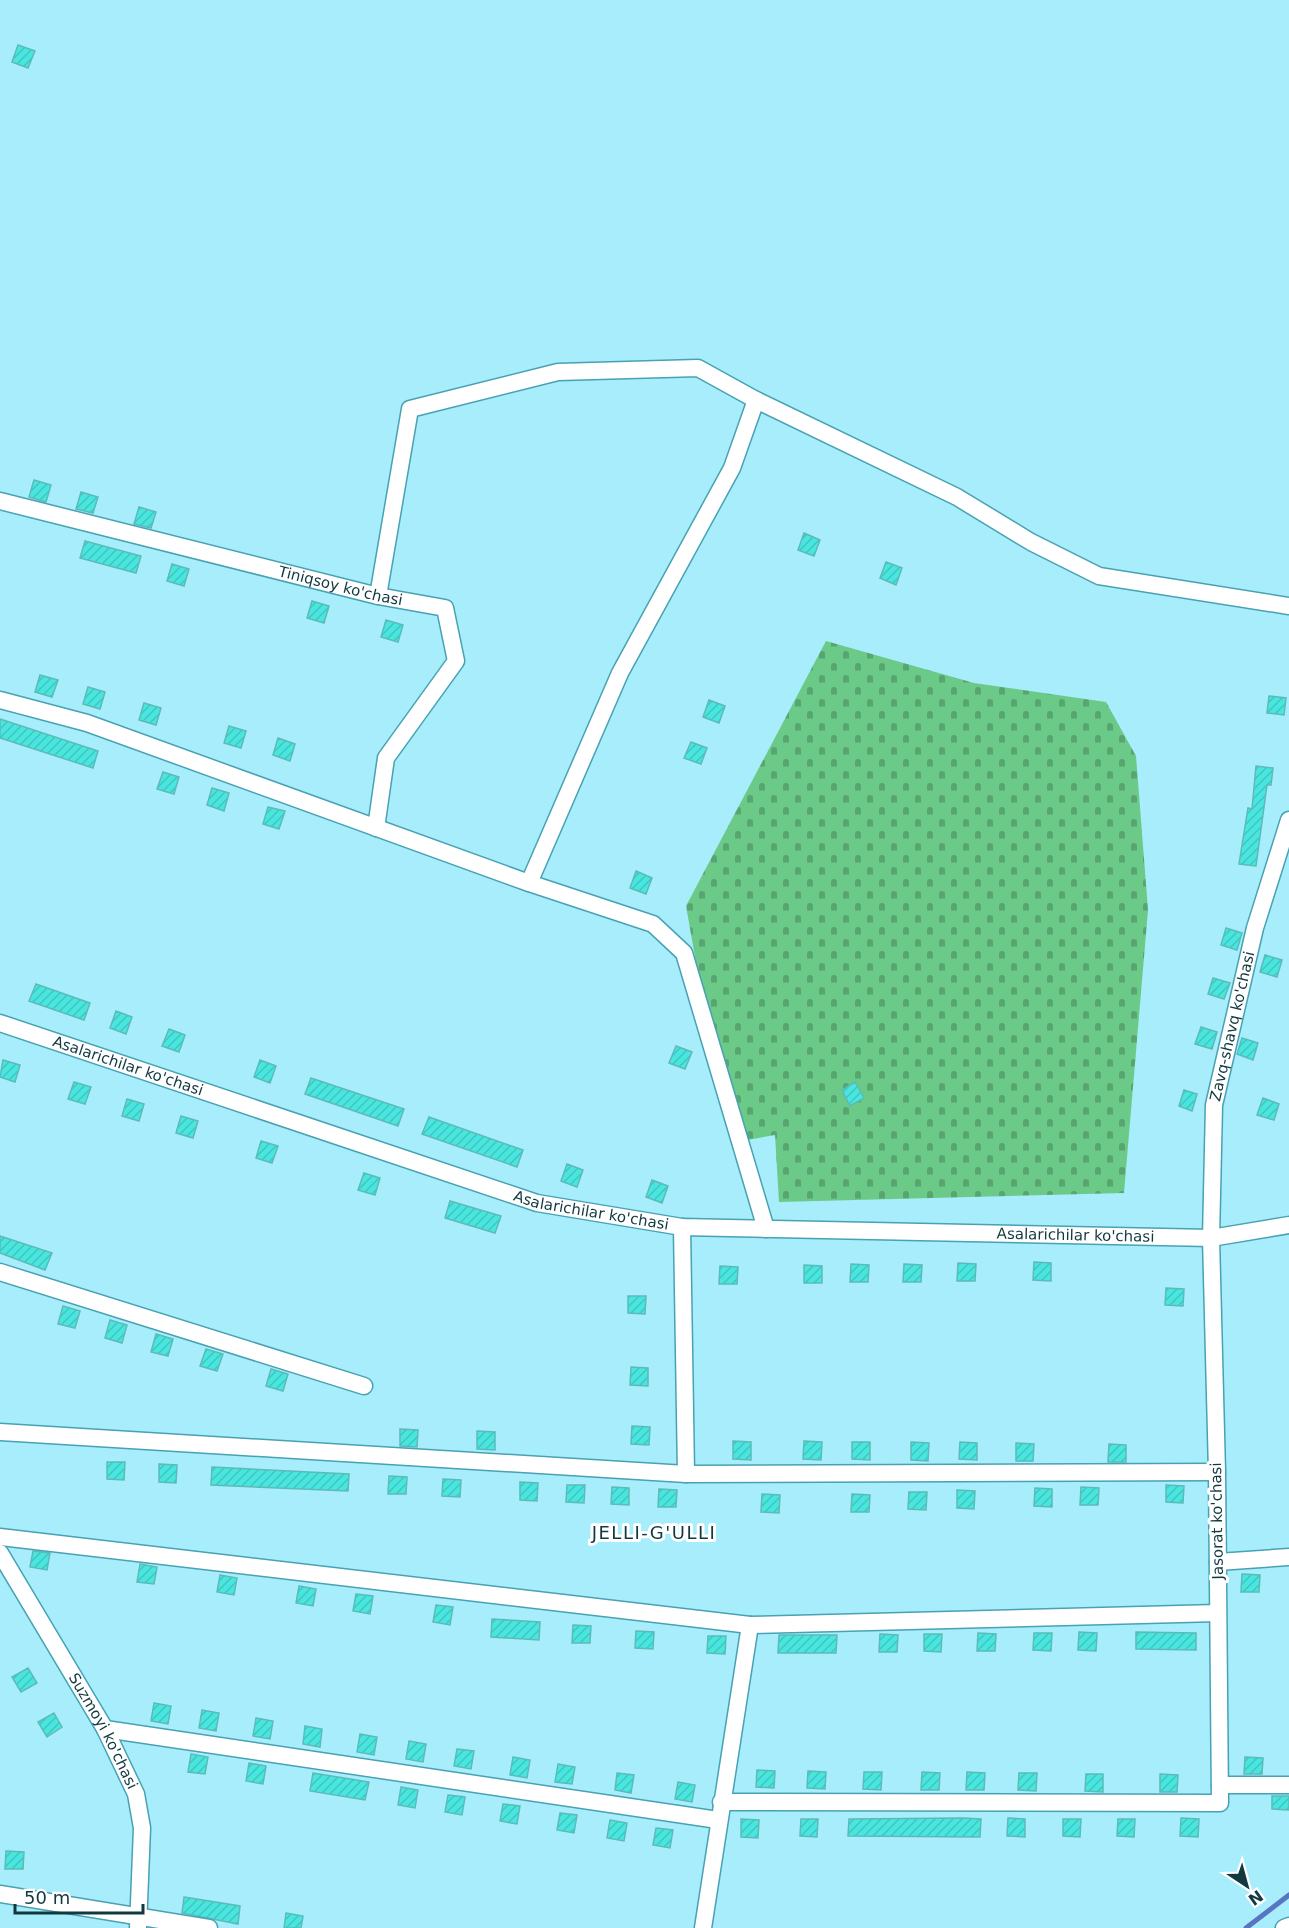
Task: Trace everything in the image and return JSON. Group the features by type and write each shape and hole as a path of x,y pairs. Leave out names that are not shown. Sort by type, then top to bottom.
{"street":[{"path":"378,596 410,409 558,372 698,368 756,400 957,497 1031,542 1099,576 1289,606"},
{"path":"529,882 620,672 732,468 756,400"},
{"name":"Tiniqsoy ko'chasi","path":"0,501 378,596 445,608 456,661 386,758 376,828"},
{"path":"0,700 87,723 376,828 654,924 684,953 766,1228"},
{"name":"Zavq-shavq ko'chasi","path":"1211,1238 1214,1105 1256,928 1289,820"},
{"name":"Asalarichilar ko'chasi","path":"0,1023 537,1203 682,1227 1211,1238 1289,1225"},
{"path":"682,1227 686,1474"},
{"name":"Jasorat ko'chasi","path":"721,1802 1220,1803 1217,1472 1211,1238"},
{"path":"0,1272 364,1386"},
{"path":"0,1432 686,1474 1217,1472"},
{"path":"0,1537 750,1625 1218,1613"},
{"name":"Suzmoyi ko'chasi","path":"0,1553 105,1729 136,1794 142,1828 138,1922"},
{"path":"1218,1562 1289,1557"},
{"path":"703,1928 750,1625"},
{"path":"105,1729 718,1820"},
{"path":"1220,1785 1289,1785"},
{"path":"0,1894 138,1922 209,1928"},
{"path":"1284,1928 1289,1926"}],"green space":[{"path":"826,641 974,683 1106,702 1136,756 1148,910 1124,1193 779,1202 775,1135 747,1140 705,1013 686,906"}],"building":[{"path":"18,45 35,51 28,68 12,62"},
{"path":"34,480 51,485 46,502 29,497"},
{"path":"81,492 98,497 93,513 76,509"},
{"path":"139,507 156,512 151,528 134,524"},
{"path":"804,533 820,540 814,556 798,550"},
{"path":"85,541 141,556 136,573 80,558"},
{"path":"886,562 902,568 896,585 880,578"},
{"path":"172,564 189,569 184,586 167,581"},
{"path":"312,601 329,606 324,623 307,618"},
{"path":"386,620 403,625 398,642 381,637"},
{"path":"40,675 58,680 52,697 35,692"},
{"path":"88,687 105,692 100,709 83,704"},
{"path":"1269,696 1286,698 1284,715 1267,713"},
{"path":"709,700 725,706 719,723 703,717"},
{"path":"144,703 161,708 156,725 139,720"},
{"path":"0,719 98,751 93,768 0,738"},
{"path":"229,726 246,731 241,748 224,743"},
{"path":"278,738 295,744 290,761 273,755"},
{"path":"691,742 707,748 701,764 684,758"},
{"path":"1256,766 1273,768 1271,785 1267,785 1256,866 1239,864 1248,808 1252,809"},
{"path":"163,772 179,777 174,794 157,789"},
{"path":"212,788 229,793 224,811 207,805"},
{"path":"268,807 285,811 279,829 263,824"},
{"path":"636,871 652,878 646,894 630,888"},
{"path":"1226,928 1242,933 1237,950 1221,945"},
{"path":"1265,955 1282,960 1277,977 1260,972"},
{"path":"1213,978 1230,983 1224,999 1208,994"},
{"path":"36,984 90,1003 84,1020 29,1001"},
{"path":"116,1011 132,1017 126,1034 110,1028"},
{"path":"1201,1027 1217,1032 1212,1049 1195,1044"},
{"path":"169,1029 185,1035 179,1052 162,1046"},
{"path":"1242,1038 1258,1043 1253,1060 1237,1054"},
{"path":"676,1046 692,1052 685,1069 669,1063"},
{"path":"3,1060 20,1065 15,1082 0,1077"},
{"path":"260,1060 276,1066 270,1083 254,1077"},
{"path":"311,1078 404,1109 398,1126 305,1094"},
{"path":"74,1082 91,1087 85,1104 68,1099"},
{"path":"855,1082 864,1098 850,1106 842,1090"},
{"path":"1184,1090 1197,1094 1192,1111 1179,1106"},
{"path":"1263,1098 1279,1104 1274,1120 1257,1115"},
{"path":"127,1099 144,1104 139,1121 122,1116"},
{"path":"181,1116 198,1121 193,1138 176,1133"},
{"path":"429,1117 523,1150 517,1167 422,1134"},
{"path":"261,1141 278,1146 272,1163 256,1158"},
{"path":"567,1164 583,1170 577,1187 561,1181"},
{"path":"364,1173 380,1178 375,1195 358,1190"},
{"path":"652,1180 668,1186 662,1203 646,1197"},
{"path":"450,1201 501,1216 495,1233 445,1218"},
{"path":"0,1236 52,1253 45,1270 0,1253"},
{"path":"1034,1262 1051,1263 1051,1281 1033,1280"},
{"path":"958,1263 976,1264 975,1281 957,1281"},
{"path":"851,1264 869,1265 868,1282 850,1282"},
{"path":"904,1264 922,1265 921,1282 903,1282"},
{"path":"804,1265 822,1266 822,1283 804,1283"},
{"path":"720,1266 738,1267 737,1284 719,1284"},
{"path":"1166,1288 1184,1289 1183,1306 1165,1305"},
{"path":"628,1296 646,1296 645,1314 628,1313"},
{"path":"63,1306 80,1311 75,1328 58,1324"},
{"path":"110,1320 127,1325 122,1343 105,1338"},
{"path":"156,1334 173,1339 168,1356 151,1352"},
{"path":"206,1349 223,1354 217,1371 200,1366"},
{"path":"631,1367 648,1368 648,1386 630,1385"},
{"path":"271,1369 288,1374 283,1391 266,1386"},
{"path":"632,1426 650,1427 649,1445 631,1444"},
{"path":"400,1429 418,1430 417,1447 400,1446"},
{"path":"477,1431 495,1432 495,1450 477,1449"},
{"path":"733,1441 751,1442 751,1460 733,1459"},
{"path":"804,1441 822,1442 821,1460 803,1459"},
{"path":"852,1442 870,1442 870,1460 852,1459"},
{"path":"911,1442 929,1443 928,1461 911,1460"},
{"path":"960,1442 977,1443 977,1460 959,1459"},
{"path":"1016,1443 1034,1444 1033,1461 1016,1461"},
{"path":"1109,1444 1126,1445 1126,1462 1108,1462"},
{"path":"107,1462 125,1462 124,1480 107,1479"},
{"path":"159,1464 177,1465 176,1483 159,1482"},
{"path":"212,1467 349,1474 348,1491 211,1485"},
{"path":"389,1476 407,1477 406,1494 388,1494"},
{"path":"443,1479 461,1480 460,1497 442,1496"},
{"path":"520,1482 538,1483 537,1501 520,1500"},
{"path":"567,1485 585,1485 584,1503 566,1502"},
{"path":"1166,1485 1184,1486 1183,1503 1166,1502"},
{"path":"612,1487 629,1488 629,1505 611,1504"},
{"path":"1081,1487 1099,1488 1098,1505 1080,1505"},
{"path":"1035,1488 1052,1489 1052,1507 1034,1506"},
{"path":"659,1489 677,1490 676,1507 658,1507"},
{"path":"957,1490 975,1491 974,1509 957,1508"},
{"path":"909,1492 927,1492 926,1510 908,1509"},
{"path":"762,1494 780,1495 779,1513 761,1512"},
{"path":"852,1494 870,1495 869,1512 851,1512"},
{"path":"33,1551 50,1553 47,1570 30,1567"},
{"path":"140,1564 157,1567 154,1584 137,1582"},
{"path":"1242,1574 1260,1575 1259,1592 1241,1592"},
{"path":"220,1575 237,1578 234,1595 217,1592"},
{"path":"299,1586 316,1589 313,1606 296,1603"},
{"path":"356,1594 373,1596 370,1614 353,1611"},
{"path":"436,1605 453,1607 450,1625 433,1622"},
{"path":"492,1619 540,1622 539,1640 491,1637"},
{"path":"573,1625 591,1626 590,1643 572,1643"},
{"path":"636,1631 654,1632 653,1649 635,1648"},
{"path":"1079,1632 1097,1633 1096,1651 1078,1650"},
{"path":"1136,1632 1196,1633 1196,1650 1136,1649"},
{"path":"978,1633 996,1634 995,1651 977,1651"},
{"path":"1034,1633 1052,1633 1051,1651 1033,1650"},
{"path":"880,1634 898,1635 897,1652 879,1652"},
{"path":"924,1634 942,1634 941,1652 924,1651"},
{"path":"779,1635 837,1635 836,1653 778,1653"},
{"path":"708,1636 726,1636 725,1654 707,1653"},
{"path":"28,1668 37,1683 21,1692 12,1677"},
{"path":"154,1703 171,1706 168,1724 151,1721"},
{"path":"202,1710 219,1713 216,1731 199,1728"},
{"path":"54,1713 62,1727 47,1737 38,1722"},
{"path":"256,1718 273,1721 270,1739 253,1736"},
{"path":"305,1726 322,1729 320,1747 303,1744"},
{"path":"360,1734 377,1737 374,1755 357,1752"},
{"path":"409,1741 426,1744 423,1762 406,1759"},
{"path":"457,1749 474,1751 471,1769 454,1766"},
{"path":"191,1754 208,1757 205,1774 188,1772"},
{"path":"513,1757 530,1760 527,1778 510,1775"},
{"path":"1245,1757 1263,1758 1262,1774 1244,1774"},
{"path":"249,1763 266,1766 263,1784 246,1781"},
{"path":"558,1764 575,1767 572,1784 555,1782"},
{"path":"757,1770 775,1771 774,1788 756,1787"},
{"path":"808,1771 826,1772 825,1789 807,1788"},
{"path":"864,1772 882,1772 881,1790 863,1789"},
{"path":"922,1772 940,1773 939,1790 921,1790"},
{"path":"967,1772 985,1773 984,1790 966,1790"},
{"path":"313,1773 369,1782 365,1800 310,1791"},
{"path":"617,1773 634,1775 631,1793 615,1790"},
{"path":"1019,1773 1037,1773 1036,1791 1018,1790"},
{"path":"1086,1774 1103,1774 1103,1792 1085,1791"},
{"path":"1160,1774 1178,1775 1177,1792 1160,1792"},
{"path":"678,1782 695,1785 692,1802 675,1799"},
{"path":"401,1787 418,1790 415,1808 398,1805"},
{"path":"448,1795 465,1797 462,1815 445,1812"},
{"path":"1272,1796 1289,1796 1289,1810 1272,1809"},
{"path":"503,1804 520,1806 517,1824 500,1821"},
{"path":"560,1813 577,1815 574,1833 557,1830"},
{"path":"1008,1818 1025,1819 1025,1837 1007,1836"},
{"path":"1181,1818 1199,1819 1198,1837 1180,1836"},
{"path":"741,1819 759,1820 758,1838 741,1837"},
{"path":"801,1819 818,1819 817,1837 800,1836"},
{"path":"849,1819 981,1819 980,1837 848,1836"},
{"path":"1063,1819 1081,1819 1080,1837 1063,1836"},
{"path":"1118,1819 1135,1819 1134,1837 1117,1836"},
{"path":"610,1820 627,1823 624,1841 607,1838"},
{"path":"656,1828 673,1830 670,1848 653,1845"},
{"path":"6,1851 24,1852 23,1869 5,1869"},
{"path":"184,1897 240,1906 238,1924 182,1913"},
{"path":"286,1913 303,1916 301,1928 284,1928"}],"waterway":[{"path":"1246,1928 1289,1895"}],"district":[{"name":"JELLI-G'ULLI","path":"654,1532"}]}
